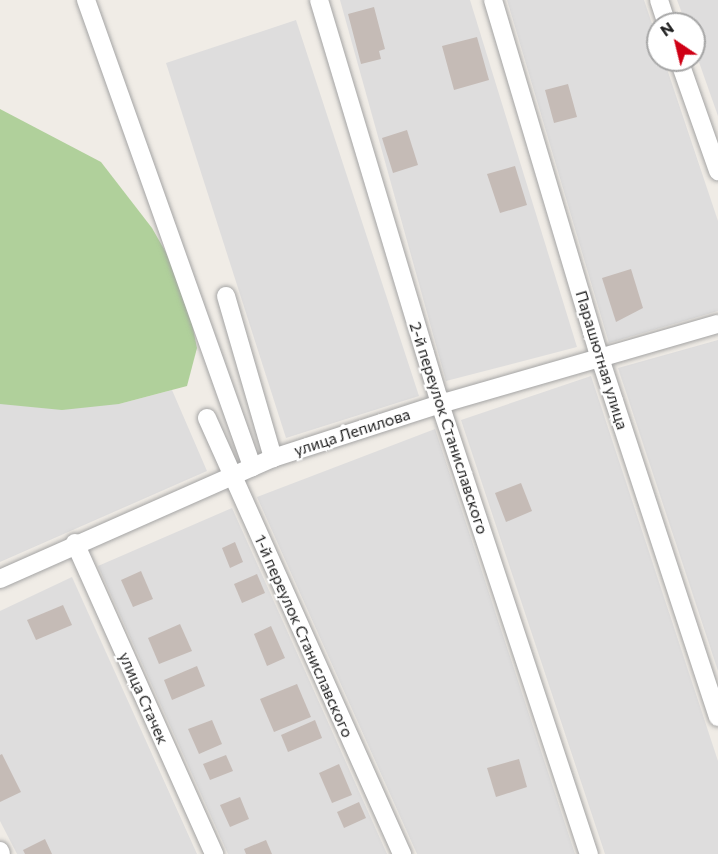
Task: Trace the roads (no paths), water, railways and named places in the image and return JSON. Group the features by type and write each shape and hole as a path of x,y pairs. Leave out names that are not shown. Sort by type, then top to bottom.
{"street":[{"path":"86,0 252,467"},
{"name":"2-й переулок Станиславского","path":"319,0 440,404 590,854"},
{"name":"Парашютная улица","path":"493,0 600,358 718,717"},
{"path":"683,72 717,163"},
{"path":"226,296 273,458"},
{"name":"улица Лепилова","path":"0,579 75,543 273,458 440,404 718,324"},
{"name":"1-й переулок Станиславского","path":"207,418 402,854"},
{"name":"улица Стачек","path":"75,543 214,854"}]}
